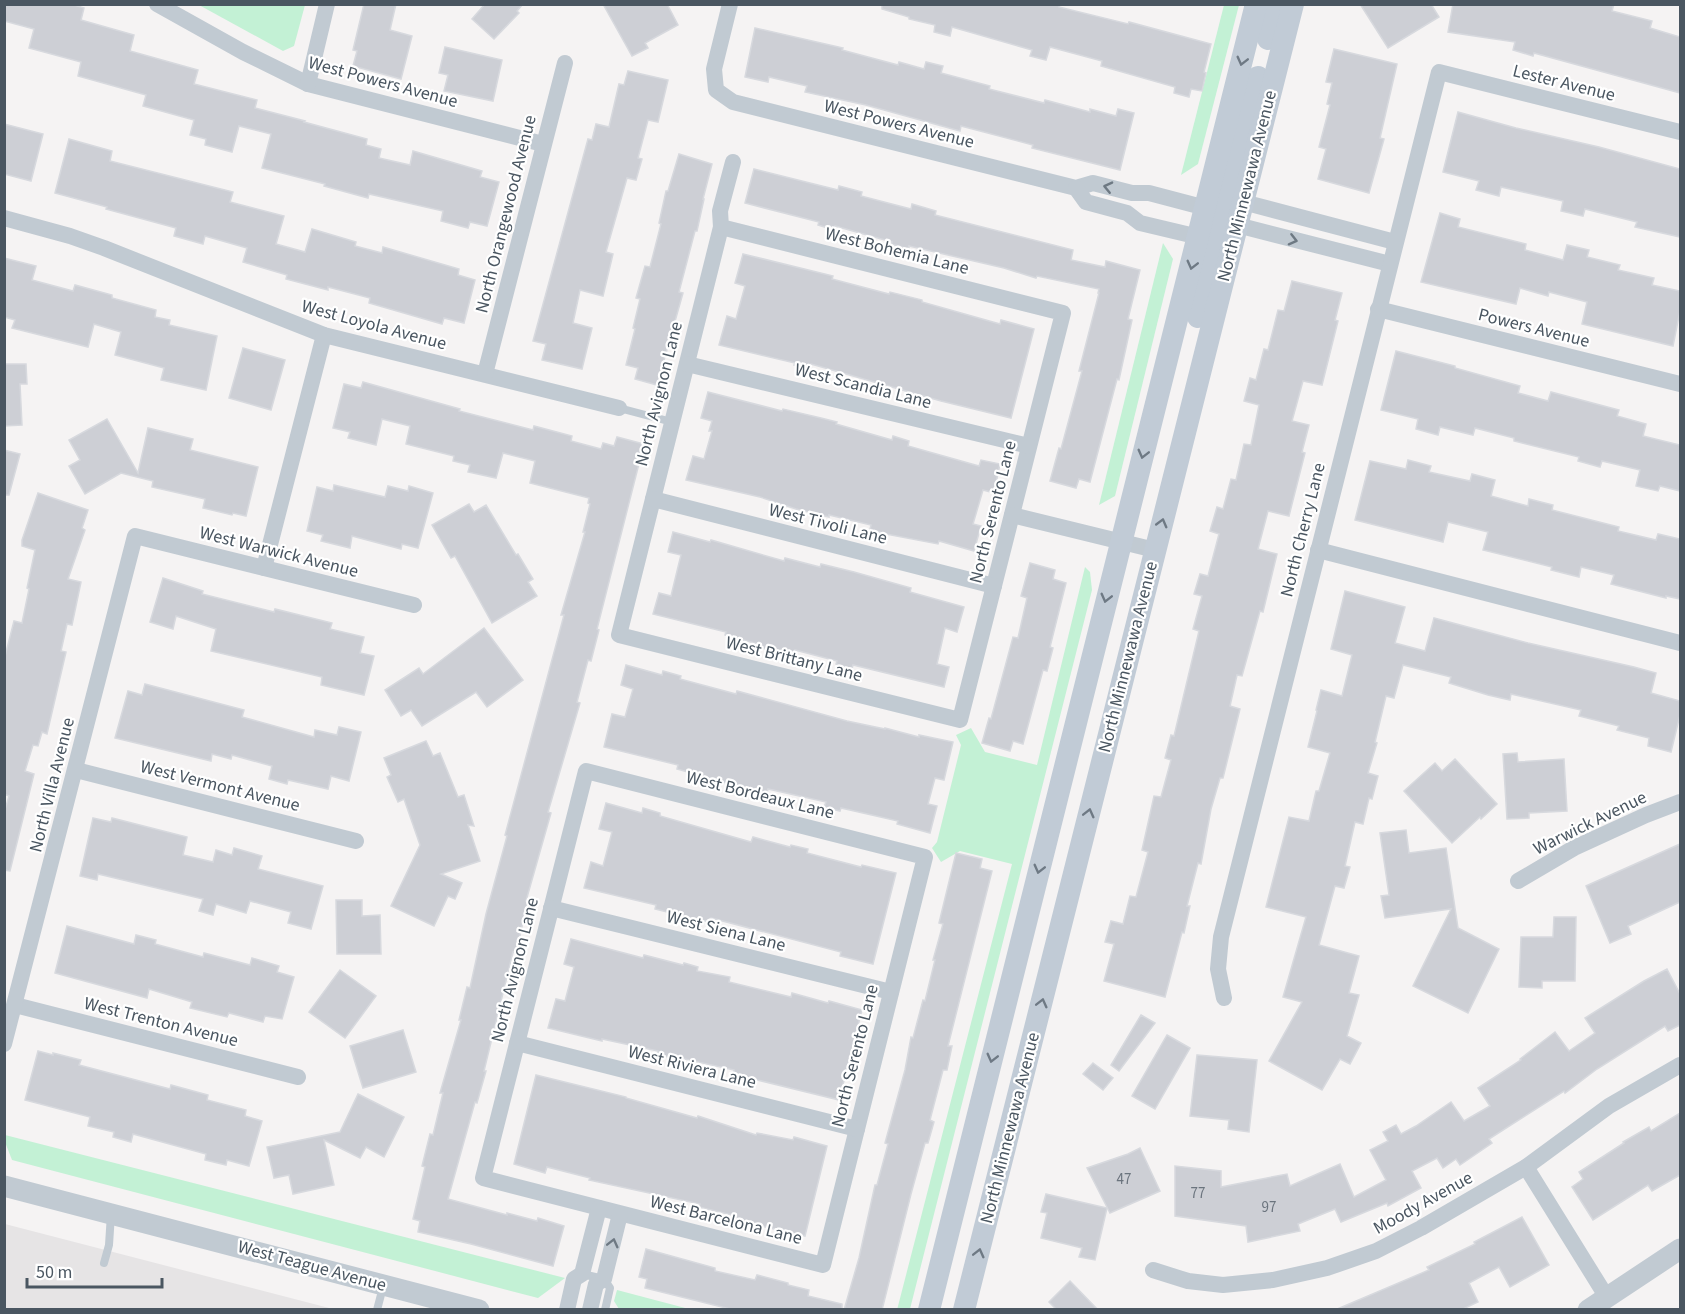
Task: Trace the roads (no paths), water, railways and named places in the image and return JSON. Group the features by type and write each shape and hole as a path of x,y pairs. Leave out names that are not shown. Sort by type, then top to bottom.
{"main road":[{"name":"North Minnewawa Avenue","path":"929,1310 1256,4"},
{"path":"1237,225 1229,212 1227,198 1275,4"},
{"name":"North Minnewawa Avenue","path":"964,1310 1293,4"},
{"path":"1177,467 1176,408 1218,233 1217,222 1206,208"}],"street":[{"name":"West Powers Avenue","path":"157,4 243,52 308,84 543,144"},
{"path":"308,84 327,4"},
{"name":"West Powers Avenue","path":"730,4 714,69 716,90 733,102 1077,188 1093,183 1132,193 1149,193 1206,208"},
{"name":"North Orangewood Avenue","path":"485,374 565,63"},
{"name":"Lester Avenue","path":"1439,72 1680,132"},
{"name":"North Cherry Lane","path":"1224,998 1218,969 1221,937 1439,72"},
{"name":"North Avignon Lane","path":"620,635 721,227 720,212 733,162"},
{"name":"West Powers Avenue","path":"1077,188 1086,202 1127,213 1140,223 1198,237"},
{"path":"1127,213 1132,193"},
{"path":"1243,202 1395,242"},
{"name":"West Loyola Avenue","path":"4,218 104,248 324,335 619,408"},
{"path":"1237,225 1390,264"},
{"name":"West Bohemia Lane","path":"721,227 1063,313"},
{"name":"Powers Avenue","path":"1378,309 1680,384"},
{"name":"North Serento Lane","path":"960,720 1063,313"},
{"path":"264,568 324,335"},
{"name":"West Scandia Lane","path":"687,363 1029,446"},
{"name":"West Tivoli Lane","path":"653,499 994,586"},
{"path":"1012,514 1155,550"},
{"name":"West Warwick Avenue","path":"135,536 414,605"},
{"name":"North Villa Avenue","path":"4,1044 135,536"},
{"path":"1318,550 1680,643"},
{"name":"West Brittany Lane","path":"620,635 960,720"},
{"name":"West Vermont Avenue","path":"76,770 356,841"},
{"name":"North Avignon Lane","path":"483,1178 586,771"},
{"name":"West Bordeaux Lane","path":"586,771 925,857"},
{"name":"Warwick Avenue","path":"1518,881 1574,848 1680,802"},
{"name":"North Serento Lane","path":"823,1265 925,857"},
{"name":"West Siena Lane","path":"551,908 891,992"},
{"name":"West Trenton Avenue","path":"15,1005 298,1077"},
{"name":"West Riviera Lane","path":"517,1043 857,1129"},
{"name":"Moody Avenue","path":"1153,1270 1188,1281 1223,1286 1273,1280 1326,1268 1376,1251 1421,1228 1526,1167 1609,1106 1680,1065"},
{"path":"1526,1167 1606,1296"},
{"name":"West Barcelona Lane","path":"483,1178 823,1265"},
{"name":"West Teague Avenue","path":"4,1186 479,1310"},
{"path":"567,1310 574,1279 582,1274 599,1208"},
{"path":"590,1310 596,1284 604,1279 620,1214"},
{"path":"1588,1310 1680,1249"}],"lane":[{"name":"West Loyola Avenue","path":"619,408 672,422"},
{"path":"104,1263 109,1245 111,1214"},
{"path":"582,1274 604,1279 610,1288 605,1310"},
{"path":"377,1310 384,1285"}]}
